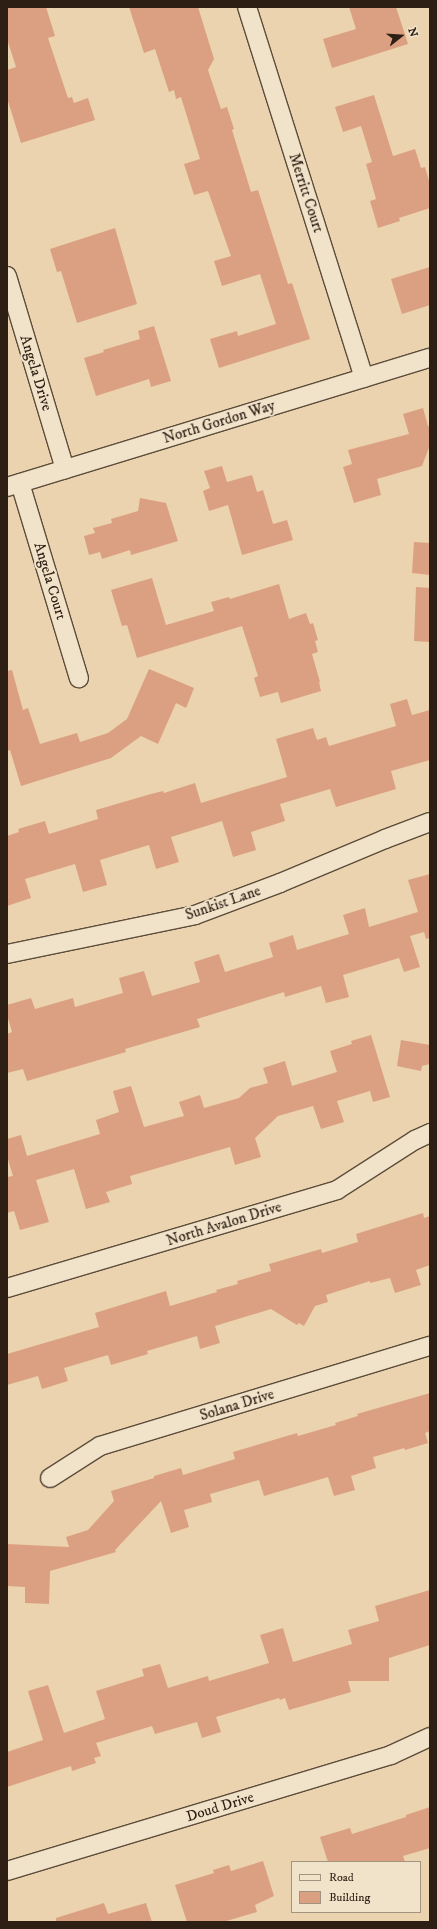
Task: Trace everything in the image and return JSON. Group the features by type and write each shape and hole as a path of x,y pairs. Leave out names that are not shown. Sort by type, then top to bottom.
{"street":[{"name":"Merritt Court","path":"247,7 364,378"},
{"name":"Angela Drive","path":"7,276 65,469"},
{"name":"North Gordon Way","path":"13,485 430,358"},
{"name":"Angela Court","path":"13,485 80,678"},
{"name":"Sunkist Lane","path":"7,954 195,915 280,884 385,839 430,822"},
{"name":"North Avalon Drive","path":"7,1288 337,1190 415,1140 430,1133"},
{"name":"Solana Drive","path":"50,1478 100,1446 430,1346"},
{"name":"Doud Drive","path":"7,1871 390,1755 430,1737"}],"building":[{"path":"7,7 46,7 55,36 48,38 68,98 72,97 74,103 88,98 95,120 21,143 7,98 7,70 16,67 7,39"},
{"path":"129,7 198,7 214,59 208,70 221,109 227,107 234,129 232,130 251,192 258,190 288,284 292,283 310,339 219,368 210,339 237,331 238,336 276,324 260,274 222,286 214,261 231,256 208,191 194,195 184,164 200,159 181,97 176,99 174,90 169,92 155,49 144,53"},
{"path":"349,7 396,7 408,44 332,68 323,39 356,29"},
{"path":"374,95 393,156 415,149 421,168 425,167 430,184 430,208 399,218 400,221 378,228 370,201 376,199 366,164 372,162 361,126 343,132 335,107"},
{"path":"115,228 137,304 77,323 61,271 57,272 50,249"},
{"path":"430,267 430,305 402,314 391,279"},
{"path":"154,326 171,381 151,387 149,379 96,396 84,358 104,352 103,350 140,339 138,331"},
{"path":"423,408 428,426 430,427 430,445 422,466 377,479 381,495 354,503 343,467 352,464 348,450 409,434 403,414"},
{"path":"222,466 227,482 252,475 257,492 263,490 273,524 287,520 293,540 242,555 228,505 209,511 203,491 210,488 204,471"},
{"path":"140,498 166,503 178,541 131,555 130,550 102,559 100,552 89,555 84,536 95,533 93,528 112,523 111,519 138,511"},
{"path":"414,542 430,543 430,575 412,573"},
{"path":"152,578 166,625 214,611 211,602 229,597 230,599 279,584 289,619 306,613 310,624 313,623 318,640 315,641 318,652 312,654 321,691 281,703 278,692 260,697 254,678 258,676 242,626 137,658 127,625 122,626 111,590"},
{"path":"416,587 430,588 430,642 414,641"},
{"path":"149,669 194,688 186,708 176,703 158,744 141,736 111,758 21,786 10,750 7,751 7,671 12,670 23,710 28,708 40,744 77,733 80,742 108,733 127,719"},
{"path":"407,699 412,715 430,710 430,760 391,771 396,789 336,807 330,789 280,804 285,821 251,832 256,850 233,857 222,821 171,837 179,862 156,869 149,845 100,860 107,885 83,892 75,864 25,879 31,898 7,906 7,836 19,832 18,829 45,821 49,834 98,819 96,810 163,791 164,793 195,783 201,803 287,777 276,739 313,728 317,740 326,737 329,746 396,726 390,704"},
{"path":"430,874 430,938 426,939 424,932 410,936 420,967 404,972 399,958 343,975 349,997 326,1003 321,986 285,997 284,992 197,1019 200,1027 125,1049 126,1052 27,1081 23,1069 7,1073 7,1034 12,1032 7,1015 7,1005 31,998 35,1009 73,998 75,1007 123,993 119,978 144,971 152,996 200,982 194,962 219,954 225,972 273,957 269,943 293,935 297,950 349,934 343,915 365,908 369,927 418,912 408,880"},
{"path":"371,1035 390,1097 373,1102 370,1091 337,1101 344,1122 321,1129 313,1106 278,1116 255,1138 261,1157 235,1165 230,1147 130,1176 132,1184 106,1192 110,1202 86,1209 74,1169 36,1180 49,1222 20,1230 14,1211 7,1213 7,1177 13,1176 7,1156 7,1139 21,1135 27,1156 100,1134 96,1120 119,1112 113,1091 131,1086 144,1127 184,1116 179,1102 200,1095 204,1108 239,1098 250,1088 268,1083 263,1068 285,1061 292,1086 337,1072 330,1051 352,1044 351,1041"},
{"path":"401,1040 430,1045 430,1064 422,1066 421,1071 397,1066"},
{"path":"423,1213 424,1218 430,1216 430,1265 416,1270 421,1285 395,1293 390,1278 370,1283 370,1281 326,1295 328,1302 315,1306 304,1326 299,1323 297,1325 271,1309 215,1326 220,1343 200,1349 197,1336 147,1351 148,1354 111,1365 108,1355 64,1368 68,1381 42,1389 38,1376 7,1385 7,1354 99,1327 95,1313 166,1291 170,1306 217,1292 216,1290 238,1284 237,1281 271,1271 269,1264 321,1249 322,1253 358,1242 356,1234"},
{"path":"430,1393 430,1431 425,1433 428,1443 373,1457 376,1468 351,1476 355,1490 334,1496 328,1477 264,1496 259,1480 210,1494 212,1502 184,1510 189,1527 171,1533 161,1501 115,1550 116,1552 50,1571 49,1604 25,1603 25,1587 7,1586 7,1544 69,1547 66,1537 88,1530 114,1501 111,1491 181,1468 183,1475 235,1459 233,1452 297,1433 298,1436 336,1425 335,1423 358,1416 357,1414"},
{"path":"430,1590 430,1645 389,1658 389,1681 348,1681 351,1692 289,1710 285,1698 280,1700 279,1698 216,1717 221,1732 202,1738 197,1722 155,1734 152,1726 96,1743 101,1756 94,1758 96,1763 72,1771 71,1766 7,1787 7,1752 43,1740 28,1691 48,1685 64,1733 105,1719 96,1691 144,1676 142,1669 160,1664 168,1688 208,1676 209,1681 269,1663 260,1635 283,1628 293,1662 352,1644 348,1630 379,1621 375,1606"},
{"path":"430,1807 430,1848 403,1856 405,1861 328,1861 320,1837 350,1828 352,1834 406,1817 406,1815"},
{"path":"263,1861 274,1896 255,1905 257,1912 223,1922 187,1922 175,1885 214,1873 213,1870 229,1865 231,1871"},
{"path":"104,1903 108,1914 146,1903 152,1922 56,1922 56,1918"}]}
